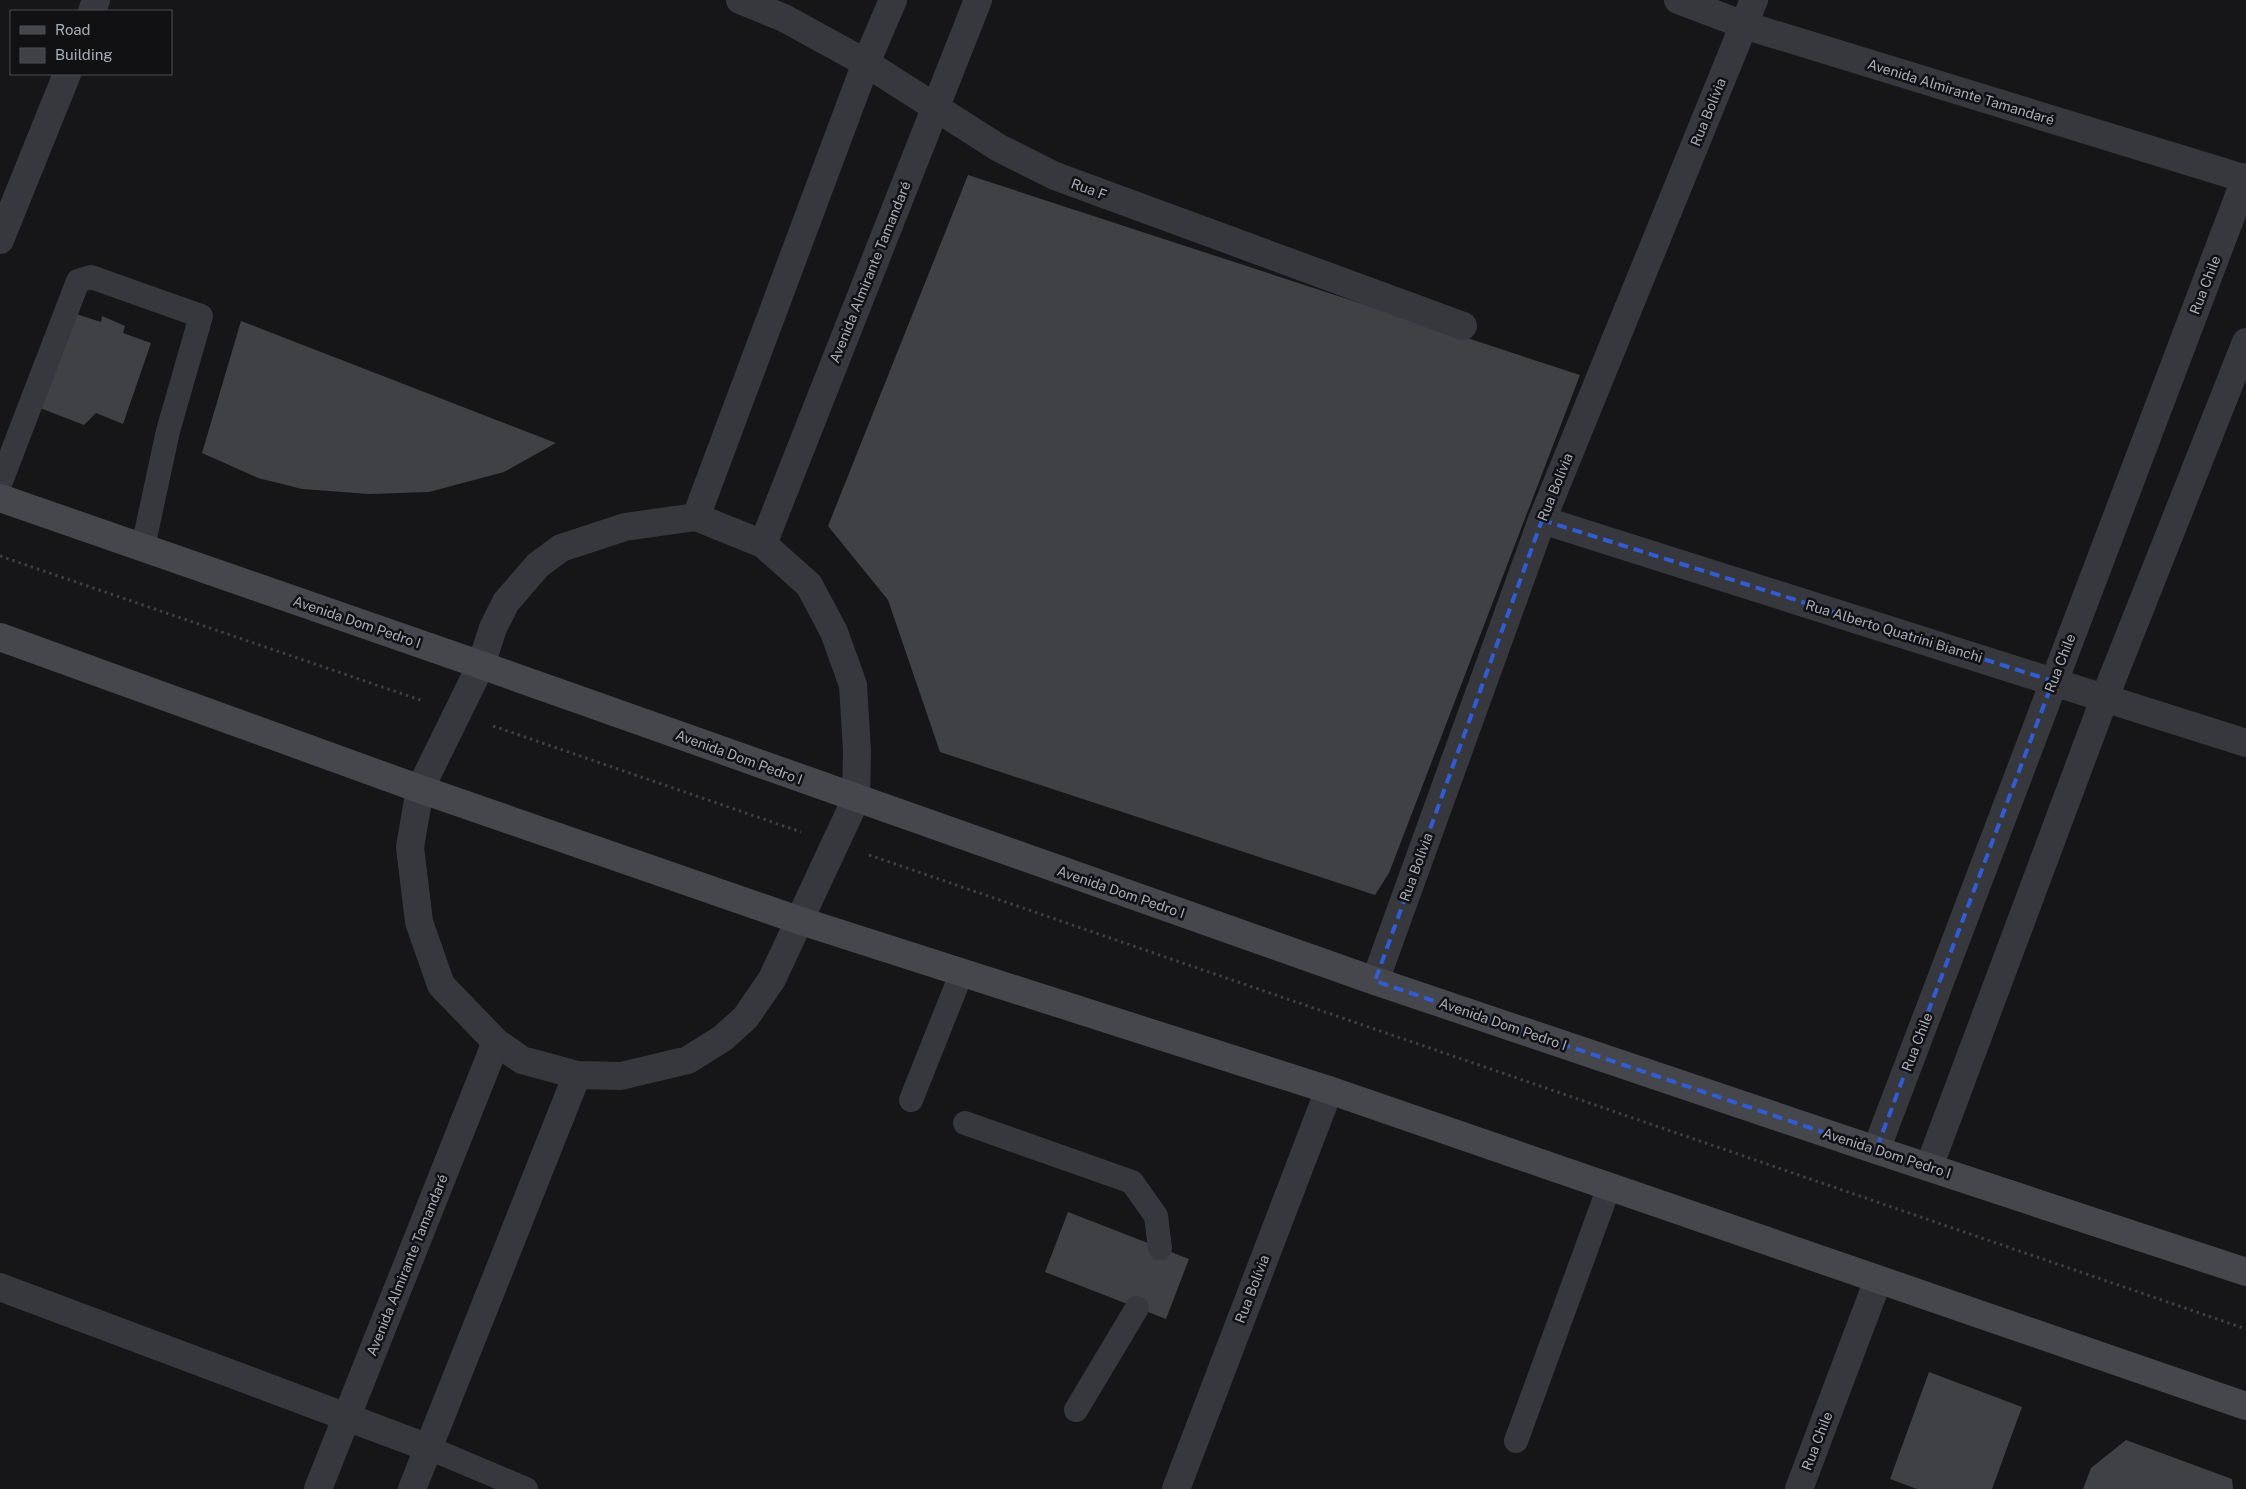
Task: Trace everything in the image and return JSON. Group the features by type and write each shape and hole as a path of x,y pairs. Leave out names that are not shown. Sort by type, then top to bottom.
{"main road":[{"name":"Avenida Dom Pedro I","path":"0,498 481,665 1375,981 1876,1150 2246,1272"},
{"path":"0,637 420,789 798,920 1328,1090 2246,1406"}],"street":[{"name":"Rua F","path":"740,0 784,18 866,64 1000,148 1055,176 1463,326"},
{"path":"696,516 866,64 893,0"},
{"name":"Avenida Almirante Tamandaré","path":"763,544 978,0"},
{"name":"Avenida Almirante Tamandaré","path":"1678,0 1744,25 2246,178"},
{"name":"Rua Bolívia","path":"1375,981 1542,520 1754,0"},
{"path":"0,240 67,75"},
{"name":"Rua Chile","path":"1876,1150 2246,178"},
{"path":"1929,1167 2105,697 2246,342"},
{"path":"696,516 763,544 808,585 834,632 853,685 857,751 856,799 772,979 746,1017 722,1038 688,1060 621,1076 577,1075 522,1060 496,1042 442,985 419,922 410,847 420,789 481,665 493,628 506,602 538,565 561,548 624,526 696,516"},
{"name":"Rua Alberto Quatrini Bianchi","path":"1542,520 2246,743"},
{"name":"Avenida Almirante Tamandaré","path":"318,1489 496,1042"},
{"path":"412,1489 577,1075"},
{"name":"Rua Bolívia","path":"1176,1489 1328,1090"},
{"name":"Rua Chile","path":"1799,1489 1878,1280"},
{"path":"0,1287 428,1448"}],"lane":[{"path":"0,484 78,281 91,277 201,316 168,431 143,547"},
{"path":"911,1100 962,972"},
{"path":"965,1123 1132,1182 1156,1216 1160,1248"},
{"path":"1516,1441 1609,1187"},
{"path":"1076,1410 1137,1308"},
{"path":"428,1448 526,1489"}],"path":[{"path":"0,556 2246,1329"}],"highlighted area":[{"path":"1542,520 2053,681 1876,1150 1375,981"}],"building":[{"path":"968,175 1580,375 1389,873 1375,895 940,752 888,600 828,526"},
{"path":"73,313 101,322 102,316 125,326 123,333 151,343 123,424 96,413 84,425 40,408"},
{"path":"241,321 556,443 504,472 429,492 369,494 302,489 258,478 202,453"},
{"path":"1068,1212 1189,1259 1166,1319 1045,1272"},
{"path":"1929,1372 2022,1407 1992,1489 1917,1489 1890,1479"},
{"path":"2126,1440 2232,1479 2233,1489 2083,1489 2091,1468"}]}
